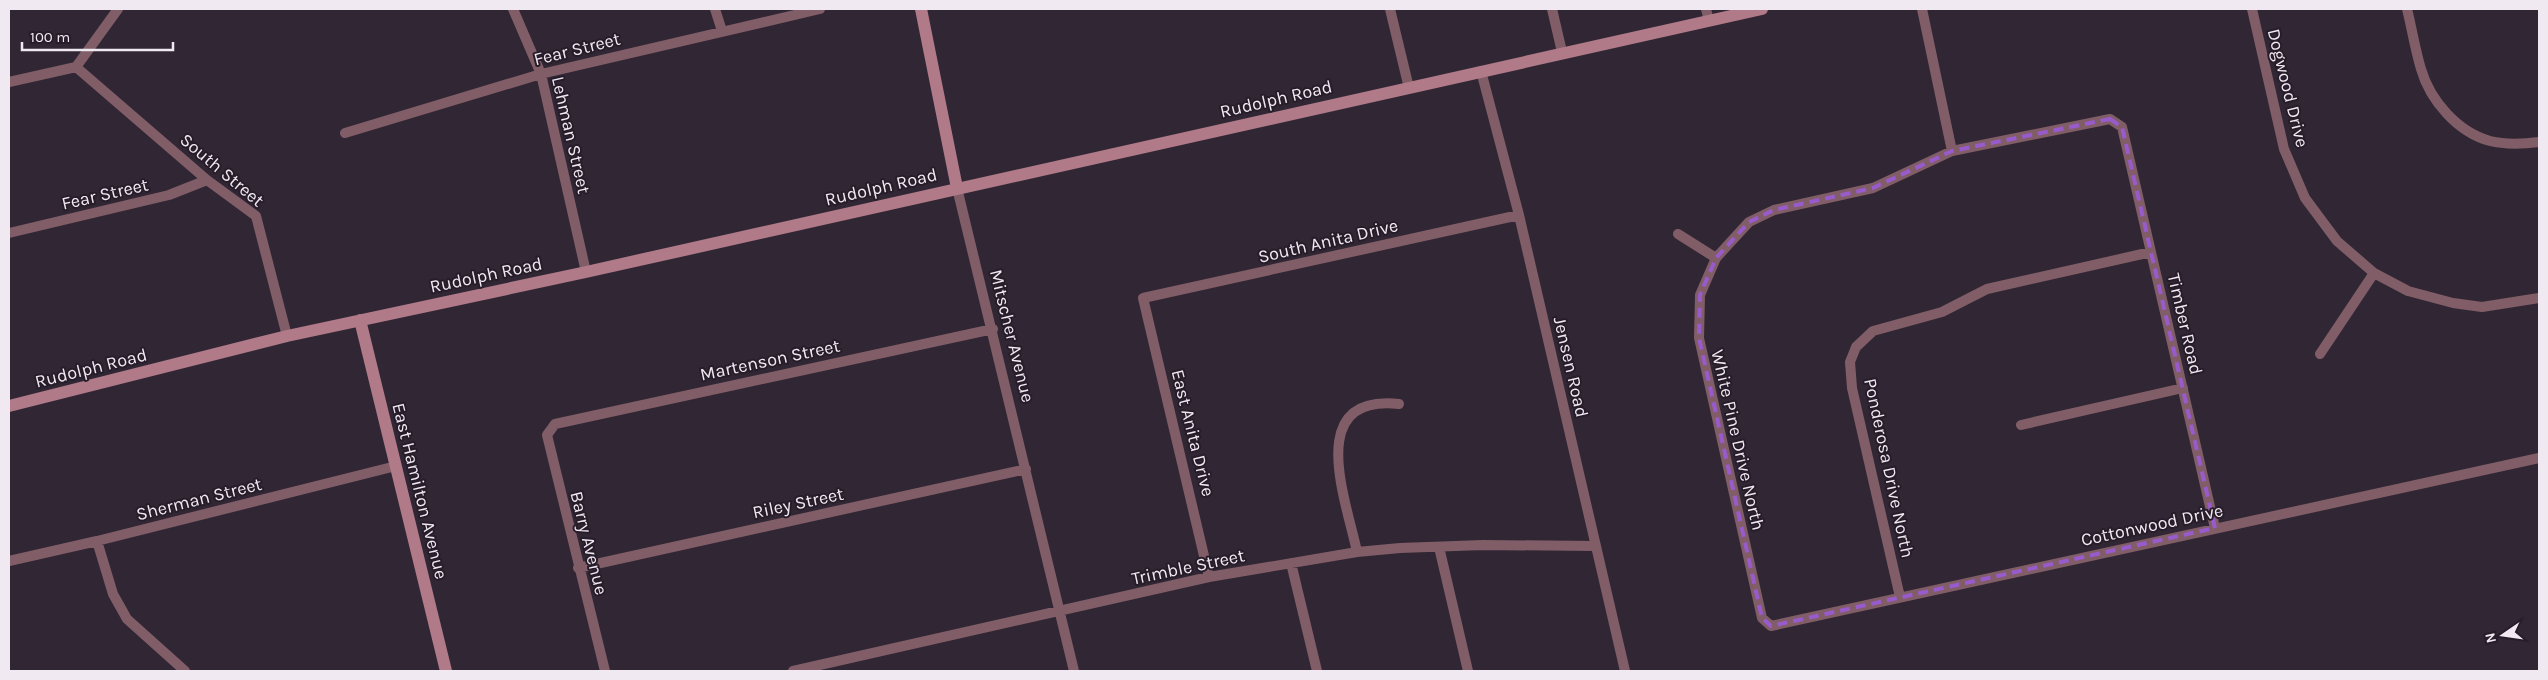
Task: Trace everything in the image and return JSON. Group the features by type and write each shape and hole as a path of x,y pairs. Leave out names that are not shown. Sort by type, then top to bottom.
{"street":[{"path":"9,82 76,67 118,9"},
{"name":"Lehman Street","path":"514,9 540,74 586,272"},
{"path":"715,9 722,31"},
{"name":"Fear Street","path":"345,133 540,74 820,9"},
{"name":"Mitscher Avenue","path":"921,9 957,188 993,329 1074,671"},
{"path":"1390,9 1409,88"},
{"path":"1552,9 1562,52"},
{"name":"Rudolph Road","path":"9,406 287,336 586,272 1409,88 1708,15 1762,9"},
{"path":"1922,9 1952,151"},
{"name":"Dogwood Drive","path":"2252,9 2284,150 2305,198 2337,241 2374,273 2408,291 2453,303 2482,307 2539,298"},
{"path":"2407,9 2421,70 2436,103 2460,126 2488,141 2512,144 2539,142"},
{"name":"South Street","path":"76,67 207,180 256,216 287,336"},
{"name":"Jensen Road","path":"1481,71 1519,215 1595,546 1626,671"},
{"name":"White Pine Drive North","path":"1771,626 1762,618 1699,338 1700,295 1716,258 1749,222 1774,210 1873,188 1952,151 2110,119 2122,127"},
{"name":"Timber Road","path":"2122,127 2215,528"},
{"name":"Fear Street","path":"9,233 169,195 207,180"},
{"name":"South Anita Drive","path":"1143,298 1519,215"},
{"path":"1678,234 1716,258"},
{"name":"Ponderosa Drive North","path":"1900,597 1852,388 1850,362 1856,347 1873,330 1942,312 1987,289 2151,252"},
{"path":"2320,354 2374,273"},
{"name":"East Anita Drive","path":"1143,298 1209,577"},
{"name":"East Hamilton Avenue","path":"360,320 446,671"},
{"name":"Martenson Street","path":"555,424 993,329"},
{"path":"2022,425 2183,388"},
{"path":"1357,552 1337,460 1338,438 1342,426 1351,414 1365,406 1382,402 1399,404"},
{"name":"Barry Avenue","path":"555,424 547,435 578,568 605,671"},
{"name":"Cottonwood Drive","path":"1771,626 2539,458"},
{"name":"Sherman Street","path":"9,561 97,541 396,466"},
{"name":"Riley Street","path":"578,568 1026,469"},
{"path":"97,541 113,594 128,619 185,671"},
{"name":"Trimble Street","path":"793,671 1209,577 1357,552 1540,544 1595,546"},
{"path":"1439,547 1468,671"},
{"path":"1291,563 1317,671"}],"highlighted area":[{"path":"2110,119 2122,127 2215,528 1771,626 1762,618 1699,338 1700,295 1716,258 1749,222 1774,210 1873,188 1952,151"}]}
